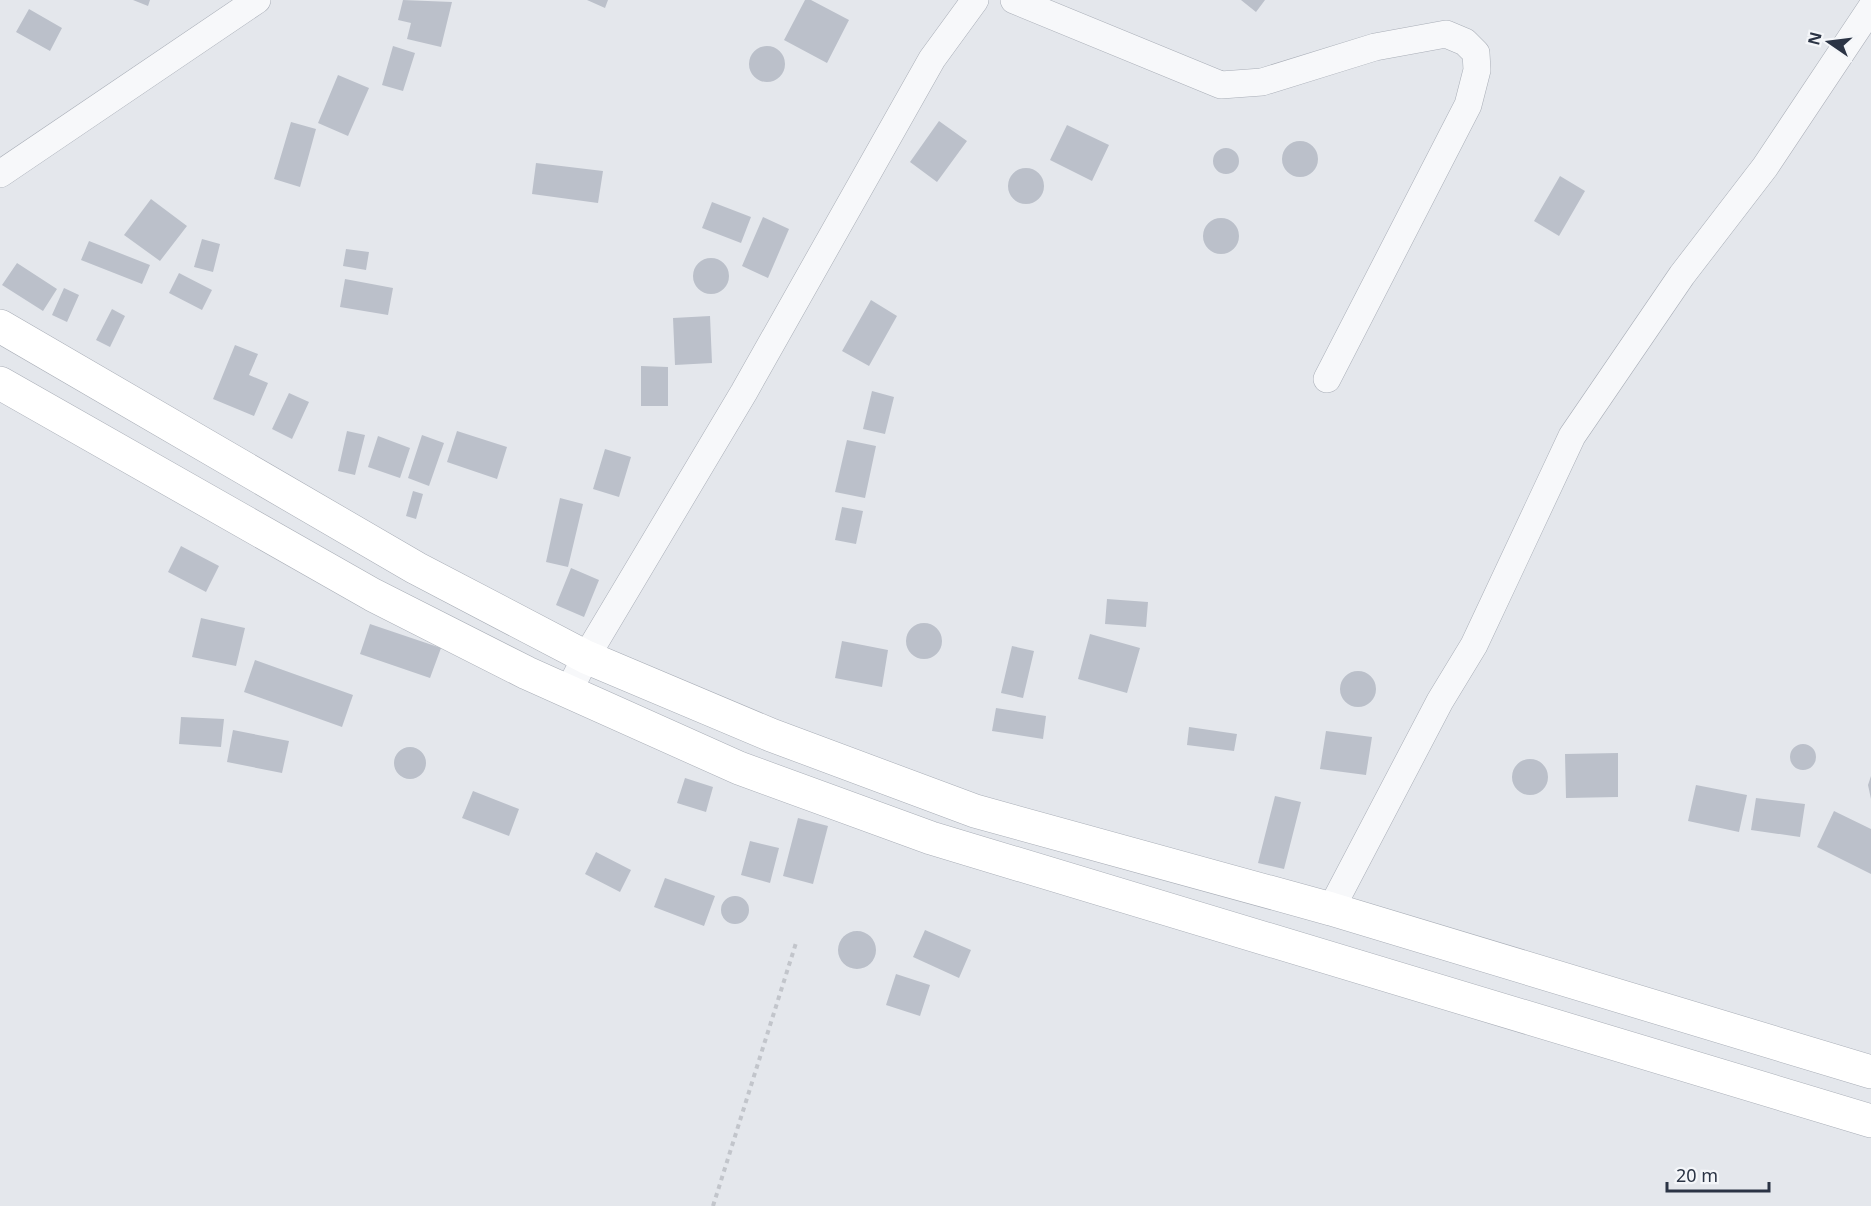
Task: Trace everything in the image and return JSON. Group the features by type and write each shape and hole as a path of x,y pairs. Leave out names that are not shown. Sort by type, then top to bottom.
{"main road":[{"path":"0,326 416,568 586,657 771,735 975,811 1331,909 1871,1072"},
{"path":"0,384 373,595 568,692 739,768 931,838 1871,1121"}],"street":[{"path":"0,174 257,0"},
{"path":"568,692 586,657 744,392 932,59 975,0"},
{"path":"1014,0 1221,85 1262,82 1375,48 1446,34 1465,42 1476,53 1477,70 1468,105 1327,379"},
{"path":"1331,909 1440,701 1474,645 1572,436 1682,275 1765,167 1871,8"}],"path":[{"path":"713,1206 796,943"}],"building":[{"path":"133,0 150,0 148,6"},
{"path":"403,0 452,2 441,47 407,39 411,23 398,20"},
{"path":"587,0 608,0 605,8"},
{"path":"805,0 811,0 849,20 827,63 784,40"},
{"path":"1241,0 1265,0 1256,12"},
{"path":"29,9 62,28 50,51 16,32"},
{"path":"393,46 415,53 403,91 382,85"},
{"path":"767,46 780,51 785,64 780,77 767,82 754,77 749,64 754,51"},
{"path":"338,75 369,88 348,136 318,123"},
{"path":"939,121 967,141 937,182 910,162"},
{"path":"291,122 316,129 300,187 274,179"},
{"path":"1067,125 1109,145 1092,181 1050,160"},
{"path":"1300,141 1312,147 1318,159 1312,171 1300,177 1288,171 1282,159 1288,147"},
{"path":"1226,148 1235,152 1239,161 1235,170 1226,174 1217,170 1213,161 1217,152"},
{"path":"536,163 603,171 598,203 532,194"},
{"path":"1026,168 1039,173 1044,186 1039,199 1026,204 1013,199 1008,186 1013,173"},
{"path":"1560,176 1585,191 1559,236 1534,221"},
{"path":"151,199 187,226 160,261 124,235"},
{"path":"712,202 751,217 741,243 702,228"},
{"path":"763,217 789,229 768,278 742,266"},
{"path":"1221,218 1233,224 1239,236 1233,248 1221,254 1209,248 1203,236 1209,224"},
{"path":"202,239 220,244 213,272 194,267"},
{"path":"89,241 150,265 142,284 81,260"},
{"path":"346,249 369,252 366,270 343,266"},
{"path":"711,258 723,264 729,276 723,288 711,294 699,288 693,276 699,264"},
{"path":"17,263 57,289 43,311 2,285"},
{"path":"179,273 212,290 202,310 169,293"},
{"path":"345,279 393,288 388,315 340,307"},
{"path":"64,288 79,295 67,322 52,315"},
{"path":"871,300 897,316 869,366 842,351"},
{"path":"112,309 125,316 110,347 96,340"},
{"path":"710,316 712,363 675,365 673,318"},
{"path":"235,345 258,354 249,375 268,383 254,416 213,399"},
{"path":"641,366 668,367 668,406 641,406"},
{"path":"872,391 894,397 885,434 863,429"},
{"path":"289,393 309,402 292,439 272,429"},
{"path":"347,431 365,435 355,475 338,471"},
{"path":"457,431 507,447 497,479 447,462"},
{"path":"422,435 444,443 429,486 408,478"},
{"path":"378,436 410,448 400,478 368,467"},
{"path":"847,440 876,446 865,498 835,492"},
{"path":"605,449 631,457 619,497 593,489"},
{"path":"413,491 423,494 416,519 406,516"},
{"path":"560,498 583,504 568,567 546,562"},
{"path":"842,507 863,511 856,544 835,540"},
{"path":"181,546 219,566 206,592 168,572"},
{"path":"571,568 599,580 584,617 556,605"},
{"path":"1107,599 1148,602 1146,627 1105,624"},
{"path":"201,618 245,628 236,666 192,657"},
{"path":"924,623 937,628 942,641 937,654 924,659 911,654 906,641 911,628"},
{"path":"370,624 441,648 430,678 360,654"},
{"path":"1090,634 1140,648 1127,693 1078,679"},
{"path":"842,641 888,650 882,687 835,678"},
{"path":"1012,646 1034,651 1023,698 1001,693"},
{"path":"255,660 353,695 342,727 244,692"},
{"path":"1358,671 1370,677 1376,689 1370,701 1358,707 1346,701 1340,689 1346,677"},
{"path":"996,708 1046,716 1043,739 992,731"},
{"path":"181,717 224,719 221,747 179,744"},
{"path":"1189,727 1237,734 1234,751 1187,745"},
{"path":"233,730 289,741 282,773 227,762"},
{"path":"1326,731 1372,737 1366,775 1320,769"},
{"path":"1803,744 1812,748 1816,757 1812,766 1803,770 1794,766 1790,757 1794,748"},
{"path":"410,747 422,751 426,763 422,775 410,779 398,775 394,763 398,751"},
{"path":"1618,753 1618,797 1566,798 1565,754"},
{"path":"1530,759 1542,765 1548,777 1542,789 1530,795 1518,789 1512,777 1518,765"},
{"path":"1871,776 1871,799 1868,785"},
{"path":"685,778 713,787 706,812 677,803"},
{"path":"1696,785 1747,795 1739,832 1688,821"},
{"path":"473,791 519,809 509,836 462,818"},
{"path":"1275,796 1301,802 1284,869 1258,863"},
{"path":"1756,798 1805,804 1800,837 1751,830"},
{"path":"1834,811 1871,829 1871,874 1817,847"},
{"path":"798,818 828,826 813,884 783,876"},
{"path":"750,841 779,848 770,883 741,875"},
{"path":"596,852 631,870 620,892 585,874"},
{"path":"665,878 715,896 704,926 654,907"},
{"path":"735,896 745,900 749,910 745,920 735,924 725,920 721,910 725,900"},
{"path":"925,930 971,950 959,978 913,957"},
{"path":"857,931 871,936 876,950 871,964 857,969 843,964 838,950 843,936"},
{"path":"896,974 930,985 920,1016 886,1005"}]}
